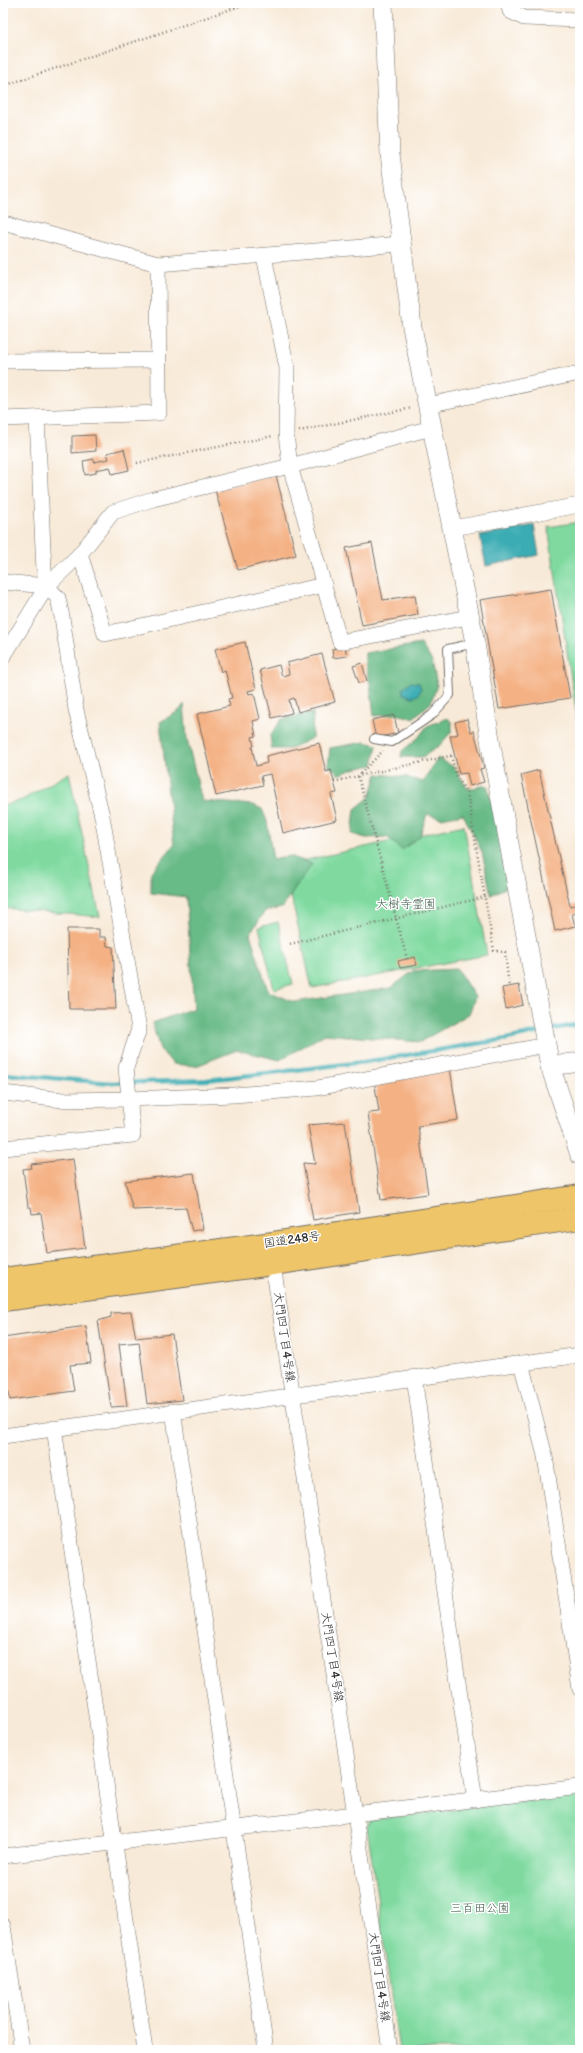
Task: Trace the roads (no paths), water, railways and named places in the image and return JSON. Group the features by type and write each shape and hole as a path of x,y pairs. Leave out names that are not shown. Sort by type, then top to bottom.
{"highway":[{"name":"国道248号","path":"3,1279 273,1243 580,1196"},
{"name":"国道248号","path":"3,1300 273,1264 580,1218"}],"street":[{"path":"383,3 390,154 400,244 412,327 428,405 431,428 453,528 468,617 475,644 491,746 539,1014 550,1066 580,1155"},
{"path":"508,3 510,11 524,18 580,20"},
{"path":"3,222 158,264 400,244"},
{"path":"264,256 287,368 286,434 290,466 340,642 468,617"},
{"path":"3,419 159,413 158,264"},
{"path":"3,361 158,360"},
{"path":"428,405 580,373"},
{"path":"3,1148 133,1135 128,1099 126,1068 139,1029 102,816 76,710 62,617 58,598 47,586 44,570 37,418"},
{"path":"3,657 47,586 80,554 113,512 153,499 290,466 431,428"},
{"path":"453,528 580,506"},
{"path":"80,554 106,634 324,585"},
{"path":"3,582 47,586"},
{"path":"3,1093 63,1100 128,1099 234,1095 316,1088 546,1045"},
{"path":"550,1066 580,1062"},
{"name":"大門四丁目4号線","path":"273,1264 390,2050"},
{"path":"3,1436 520,1362 580,1355"},
{"path":"520,1362 545,1456 580,1689"},
{"path":"414,1377 475,1800"},
{"path":"173,1411 266,2050"},
{"path":"54,1428 114,1843 146,2050"},
{"path":"3,1856 356,1815 580,1787"},
{"path":"3,1926 4,1944 22,2050"}],"lane":[{"path":"374,738 392,742 432,715 450,695 448,650 475,644"}],"water":[{"path":"534,525 539,555 486,566 480,536"},
{"path":"411,682 419,683 421,689 418,695 413,697 403,694 403,688"}],"waterway":[{"path":"548,1030 580,1024"},
{"path":"3,1074 112,1083 207,1080 364,1062 507,1039 539,1032"}],"park label":[{"name":"大樹寺霊園","path":"406,904"},
{"name":"三百田公園","path":"480,1908"}]}
